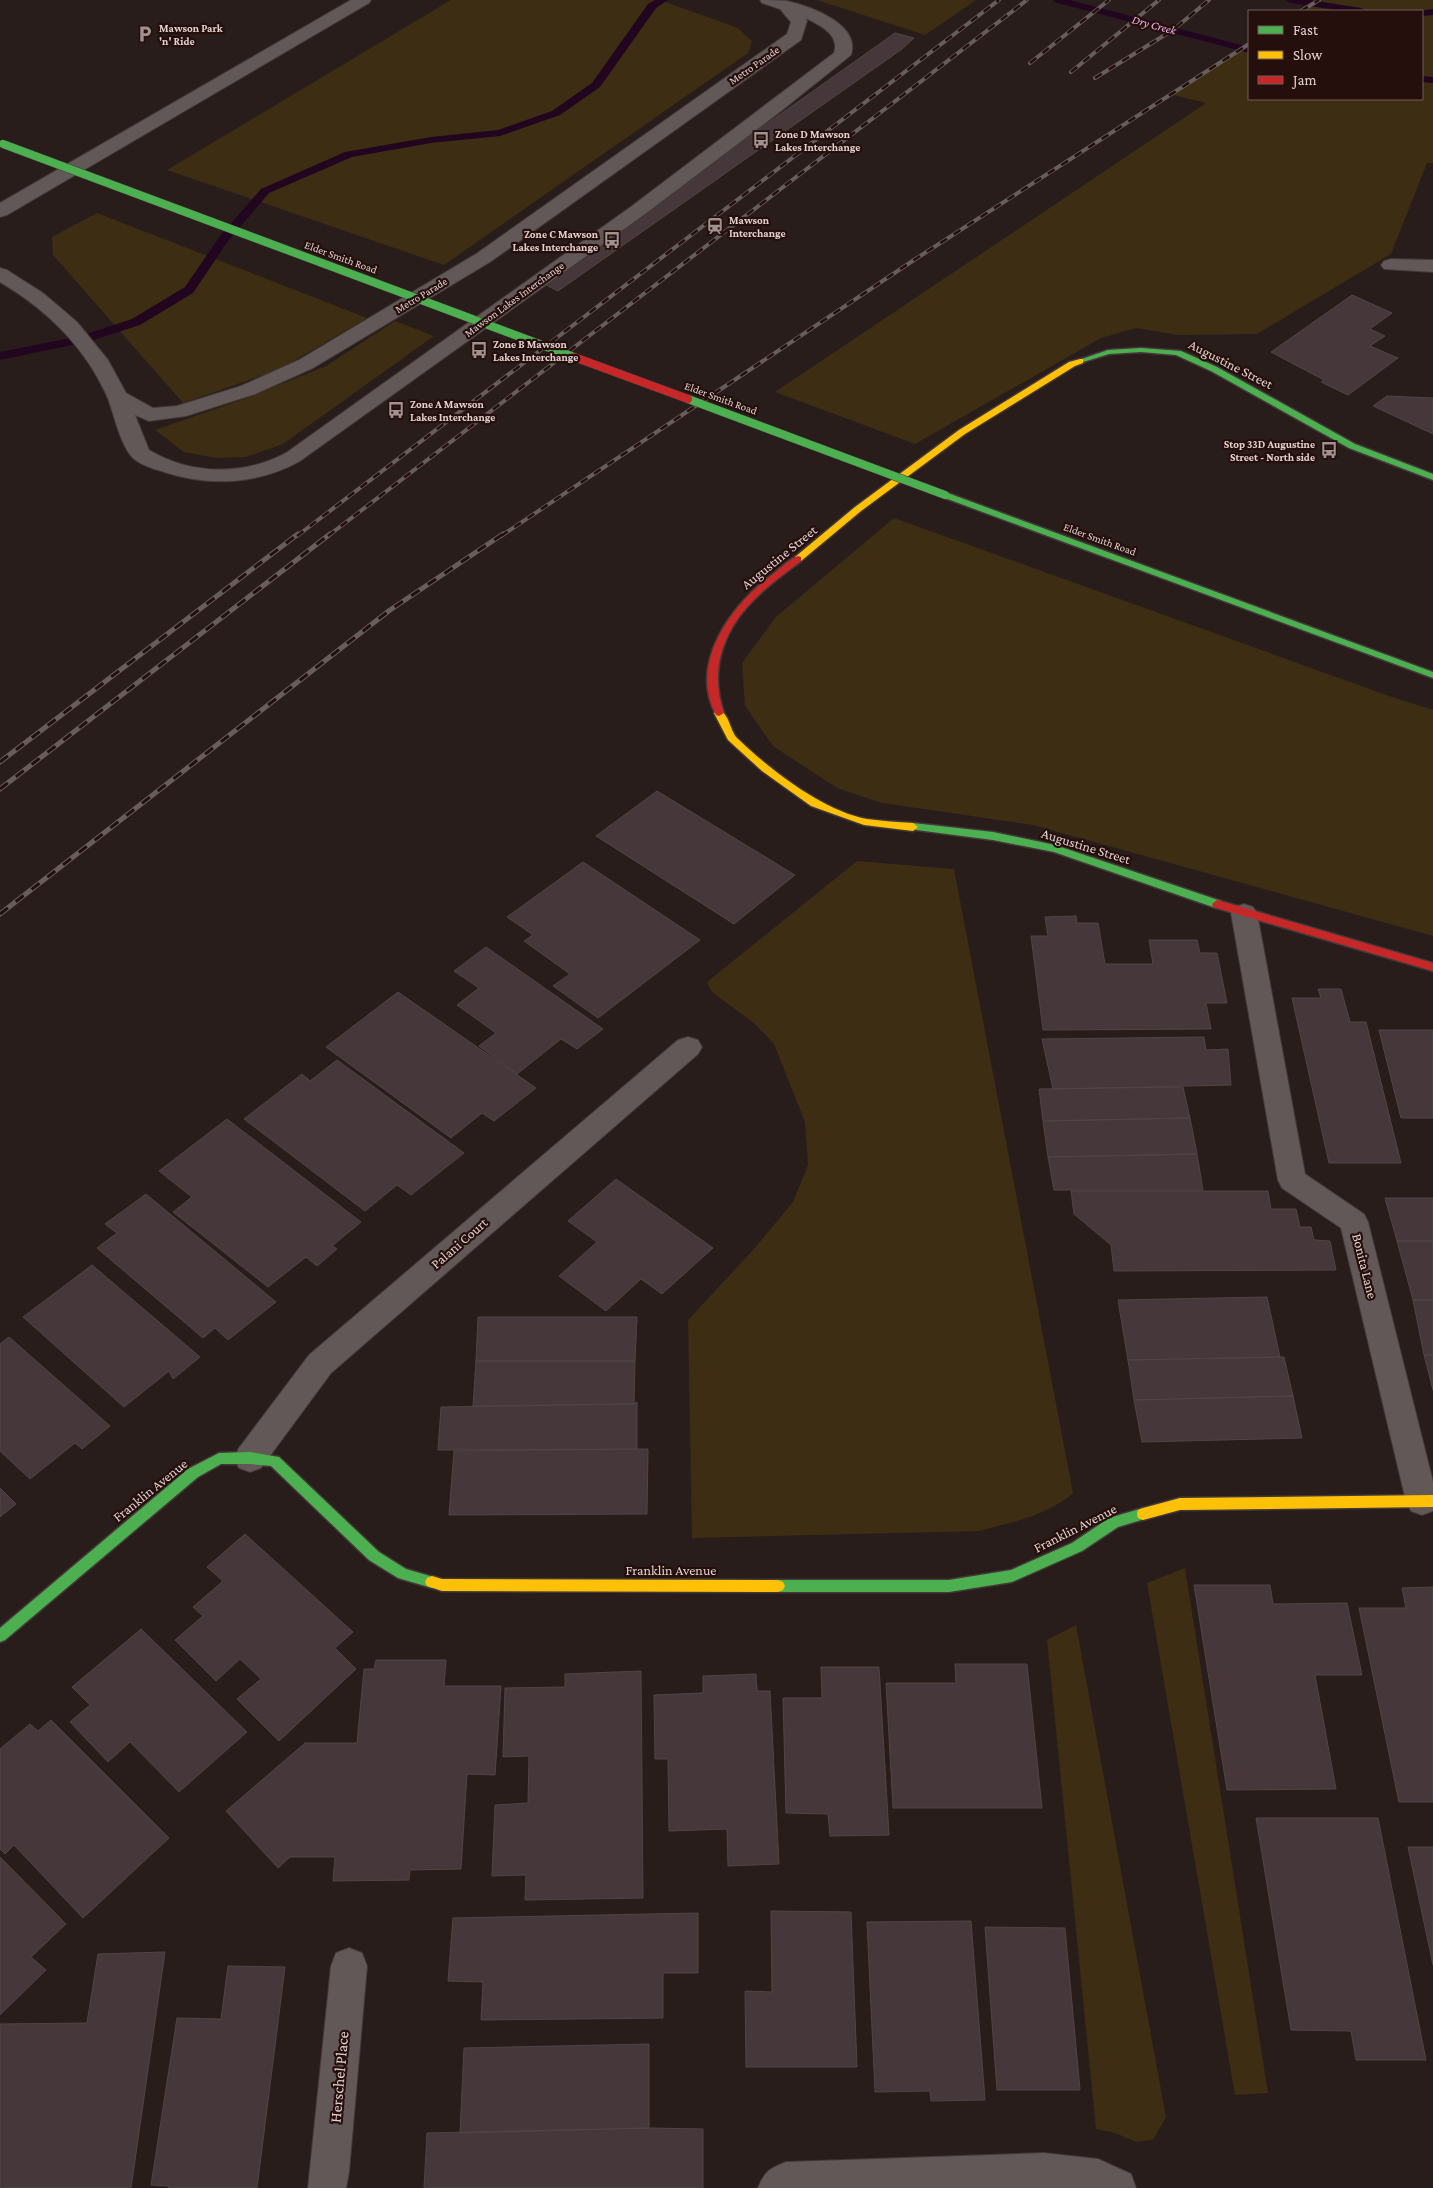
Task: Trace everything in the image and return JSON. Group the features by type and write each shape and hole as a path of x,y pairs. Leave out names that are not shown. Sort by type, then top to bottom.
{"street":[{"path":"0,210 363,0"},
{"path":"768,0 786,6"},
{"name":"Metro Parade","path":"118,398 149,415 179,412 248,390 306,364 483,258 795,36 799,21 786,6"},
{"name":"Mawson Lakes Interchange","path":"118,398 141,454 163,466 192,474 227,476 265,470 292,457 733,141 842,55 844,44 839,32 822,19 786,6"},
{"name":"Elder Smith Road","path":"2,144 1433,676"},
{"path":"1392,264 1433,266"},
{"path":"0,274 14,281 50,307 79,337 96,356 118,398"},
{"name":"Augustine Street","path":"1433,477 1352,446 1214,370 1178,353 1141,350 1108,352 1072,364 962,432 858,508 829,536 751,597 722,633 713,666 712,698 731,738 766,770 816,804 864,822 993,836 1055,849 1244,914 1433,967"},
{"name":"Bonita Lane","path":"1244,914 1292,1180 1354,1222 1428,1501"},
{"name":"Palani Court","path":"250,1458 320,1364 688,1047"},
{"name":"Franklin Avenue","path":"0,1636 193,1473 219,1459 250,1458 274,1461 374,1556 403,1574 442,1584 949,1586 1012,1576 1077,1547 1114,1522 1180,1504 1428,1501"},
{"name":"Herschel Place","path":"327,2188 349,1966"},
{"path":"777,2188 786,2182 1044,2172 1098,2178 1117,2188"}],"shaded area":[{"path":"451,0 660,0 738,28 752,41 748,53 444,265 167,170"},
{"path":"817,0 976,0 925,35"},
{"path":"1319,0 1433,0 1433,163 1427,163 1391,254 1257,334 1178,335 1136,328 1101,338 915,444 775,392 1206,103 1169,94 1248,45 1248,100 1423,100 1423,10 1303,10"},
{"path":"97,213 367,318 280,369 183,403 53,255 52,237"},
{"path":"395,321 434,336 283,444 246,457 217,458 184,452 155,430 244,399 326,366"},
{"path":"894,518 1392,697 1433,710 1433,936 1033,825 882,803 837,788 773,746 745,706 742,663 776,617"},
{"path":"857,861 954,869 1073,1493 1041,1513 979,1531 692,1538 688,1320 753,1250 793,1202 808,1165 805,1122 774,1044 755,1024 712,992 707,982"},
{"path":"1185,1568 1268,2093 1235,2095 1147,1583"},
{"path":"1076,1625 1166,2117 1153,2140 1136,2142 1115,2133 1096,2129 1047,1640"}],"building":[{"name":"Mawson Interchange","path":"895,33 914,38 902,49 558,291 542,283"},
{"path":"1352,295 1392,313 1370,329 1385,336 1370,346 1398,358 1348,395 1321,382 1324,380 1271,352"},
{"path":"1387,396 1433,398 1433,434 1373,406"},
{"path":"657,791 795,875 734,924 596,836"},
{"path":"583,862 700,940 598,1018 553,986 570,974 524,941 533,935 507,917"},
{"path":"1076,916 1077,923 1098,923 1105,964 1153,964 1149,940 1197,940 1200,953 1217,953 1227,1003 1206,1003 1211,1029 1043,1030 1031,936 1048,936 1045,917"},
{"path":"486,947 603,1029 577,1049 561,1039 517,1074 479,1046 496,1033 457,1005 479,988 454,971"},
{"path":"1318,989 1341,989 1350,1022 1366,1022 1401,1163 1329,1163 1292,998 1321,998"},
{"path":"398,992 536,1088 494,1121 482,1113 451,1138 326,1047"},
{"path":"1379,1030 1433,1030 1433,1118 1401,1118"},
{"path":"1204,1037 1206,1050 1228,1049 1231,1085 1053,1089 1042,1039"},
{"path":"337,1060 464,1153 411,1195 397,1185 365,1211 244,1119 302,1074 310,1081"},
{"path":"1183,1087 1190,1118 1043,1121 1039,1089"},
{"path":"1190,1118 1197,1154 1048,1157 1043,1121"},
{"path":"227,1119 361,1222 332,1246 337,1249 317,1266 306,1257 268,1287 173,1212 192,1197 159,1171"},
{"path":"1197,1154 1203,1190 1054,1190 1048,1157"},
{"path":"616,1179 713,1248 662,1294 641,1279 606,1311 559,1276 597,1242 568,1221"},
{"path":"1071,1191 1268,1191 1271,1209 1296,1209 1300,1227 1311,1227 1314,1240 1330,1241 1336,1270 1114,1271 1111,1245 1074,1214"},
{"path":"146,1194 276,1302 228,1340 215,1328 203,1338 97,1248 117,1233 105,1224"},
{"path":"1385,1198 1433,1198 1433,1241 1397,1241"},
{"path":"1397,1241 1433,1241 1433,1300 1413,1300"},
{"path":"92,1265 200,1357 173,1379 169,1371 124,1407 23,1317"},
{"path":"1267,1297 1280,1357 1128,1360 1118,1300"},
{"path":"1413,1300 1433,1300 1433,1355 1424,1355"},
{"path":"478,1317 637,1317 635,1361 476,1361"},
{"path":"9,1337 110,1426 82,1449 75,1443 30,1479 0,1451 0,1344"},
{"path":"1424,1355 1433,1355 1433,1390"},
{"path":"1284,1357 1293,1396 1134,1400 1128,1360"},
{"path":"476,1361 635,1361 634,1404 473,1406"},
{"path":"1293,1396 1302,1438 1142,1442 1134,1400"},
{"path":"637,1402 637,1449 438,1450 441,1407 634,1404"},
{"path":"648,1449 647,1514 449,1515 454,1451"},
{"path":"0,1488 16,1504 0,1517"},
{"path":"245,1534 353,1632 335,1648 356,1669 279,1741 237,1699 261,1679 240,1659 216,1681 175,1640 203,1616 193,1607 223,1581 207,1567"},
{"path":"1194,1585 1270,1585 1273,1604 1347,1603 1362,1675 1315,1675 1336,1789 1227,1790"},
{"path":"1433,1587 1433,1802 1399,1802 1359,1608 1406,1608 1402,1588"},
{"path":"141,1629 247,1732 179,1792 130,1742 108,1762 70,1722 90,1705 72,1687"},
{"path":"376,1660 446,1660 444,1686 501,1686 495,1775 467,1774 461,1869 410,1870 409,1880 333,1881 335,1857 290,1857 278,1868 226,1811 305,1743 357,1743 364,1669 374,1669"},
{"path":"955,1664 1027,1664 1042,1808 893,1808 886,1683 956,1683"},
{"path":"821,1667 879,1667 889,1835 830,1836 828,1814 786,1813 783,1698 822,1698"},
{"path":"641,1671 643,1898 525,1900 526,1875 492,1876 495,1805 528,1803 529,1756 503,1757 505,1688 565,1687 565,1674"},
{"path":"756,1674 757,1691 770,1691 779,1864 728,1866 727,1829 669,1831 668,1759 655,1759 654,1695 703,1693 703,1676"},
{"path":"51,1720 169,1838 83,1918 14,1845 5,1854 0,1849 0,1749 30,1724 38,1731"},
{"path":"1256,1818 1378,1818 1426,2060 1356,2060 1351,2031 1291,2030"},
{"path":"1408,1847 1433,1847 1433,1965"},
{"path":"0,1857 66,1924 31,1957 46,1970 0,2015"},
{"path":"771,1911 851,1912 857,2067 746,2067 745,1991 772,1992"},
{"path":"698,1913 698,1973 663,1973 663,2018 481,2020 483,1982 448,1981 453,1918"},
{"path":"971,1921 985,2100 931,2101 930,2091 875,2092 867,1922"},
{"path":"985,1927 1065,1928 1080,2090 997,2090"},
{"path":"165,1952 131,2188 0,2188 0,2024 87,2023 98,1954"},
{"path":"228,1966 285,1967 257,2188 168,2188 169,2186 151,2185 177,2018 221,2019"},
{"path":"649,2044 649,2128 460,2133 464,2048"},
{"path":"649,2128 703,2129 703,2188 424,2188 427,2133"}],"waterway":[{"path":"0,356 83,339 136,322 189,290 224,239 265,191 349,154 431,140 500,133 556,113 596,85 652,6 663,0"},
{"name":"Dry Creek","path":"1058,0 1248,50"},
{"name":"Dry Creek","path":"1290,0 1355,10"},
{"name":"Dry Creek","path":"1423,13 1433,12"},
{"name":"Dry Creek","path":"1423,79 1433,80"}],"railway":[{"path":"297,536 999,0"},
{"path":"328,536 1027,0"},
{"path":"1030,63 1109,0"},
{"path":"1071,72 1159,0"},
{"path":"1095,78 1173,30 1209,0"},
{"path":"1303,10 1319,0"},
{"path":"501,536 914,260 1248,45"},
{"path":"0,762 298,534"},
{"path":"0,789 330,534"},
{"path":"0,914 390,610 503,534"}],"traffic: fast":[{"path":"3,144 574,357"},
{"path":"1080,361 1108,352 1141,350 1178,353 1214,369 1352,446 1433,477"},
{"path":"688,399 945,495"},
{"path":"945,495 1433,675"},
{"path":"913,827 993,836 1055,849 1217,904"},
{"path":"0,1636 193,1473 219,1459 250,1458 274,1461 374,1556 403,1574 432,1582"},
{"path":"778,1586 949,1586 1012,1576 1077,1547 1114,1522 1143,1514"}],"traffic: slow":[{"path":"798,559 858,509 962,432 1072,364 1080,361"},
{"path":"719,713 731,738 766,769 815,804 864,822 913,827"},
{"path":"1143,1514 1180,1504 1433,1501"},
{"path":"432,1582 442,1585 778,1586"}],"traffic: jam":[{"path":"574,357 688,399"},
{"path":"719,713 714,698 712,682 713,667 723,637 750,598 761,587 798,559"},
{"path":"1217,904 1433,967"}],"place":[{"name":"Mawson Park 'n' Ride","path":"145,34"},
{"name":"Zone D Mawson Lakes Interchange","path":"761,140"},
{"name":"Mawson Interchange","path":"715,226"},
{"name":"Zone C Mawson Lakes Interchange","path":"612,240"},
{"name":"Zone B Mawson Lakes Interchange","path":"479,350"},
{"name":"Zone A Mawson Lakes Interchange","path":"396,410"},
{"name":"Stop 33D Augustine Street - North side","path":"1329,450"}]}
